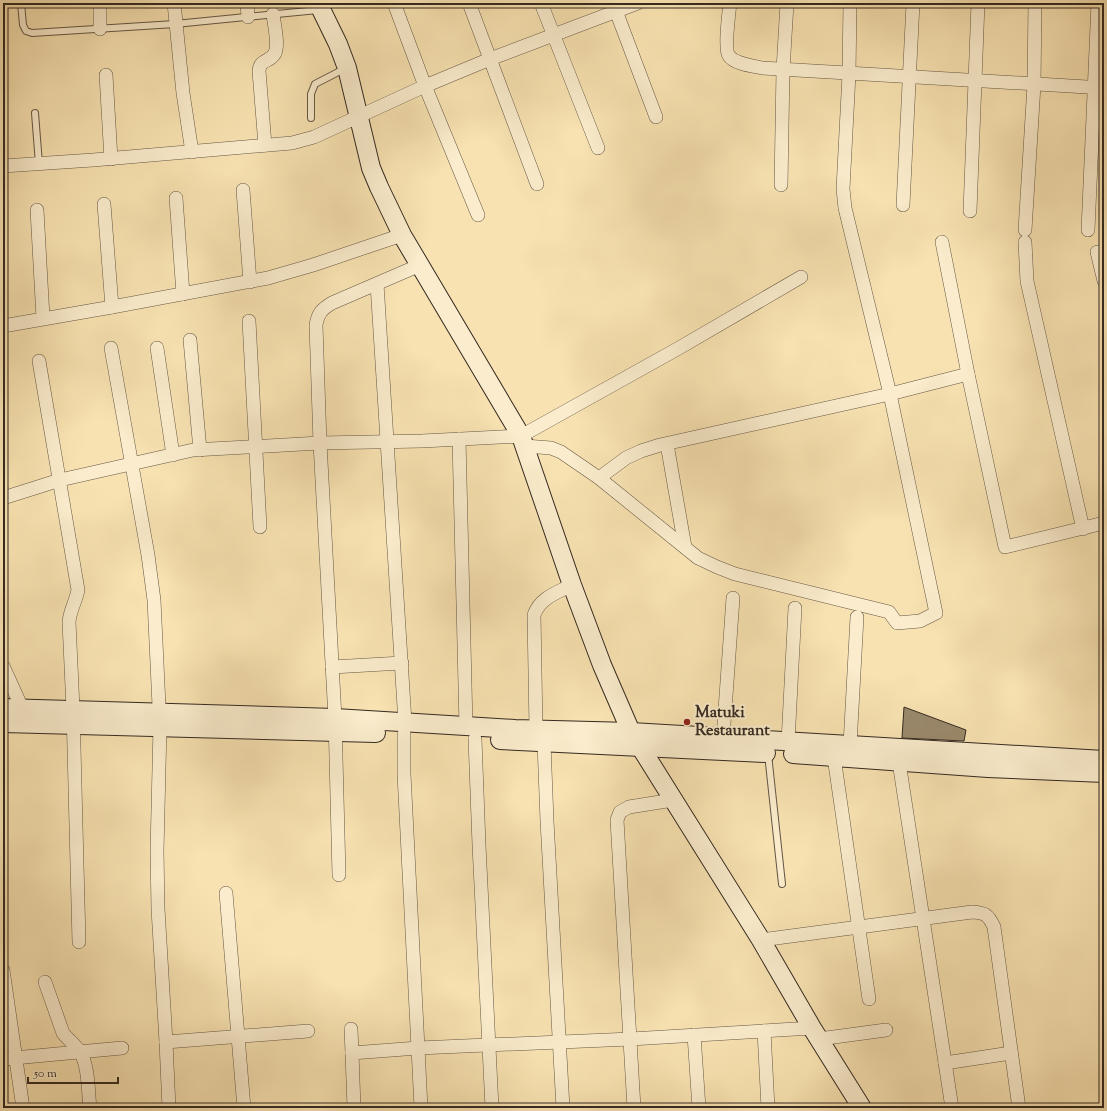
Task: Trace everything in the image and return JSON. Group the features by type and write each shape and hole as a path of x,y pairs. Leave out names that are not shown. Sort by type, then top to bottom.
{"street":[{"path":"100,3 100,29"},
{"path":"174,3 183,93 192,152"},
{"path":"247,3 248,17"},
{"path":"394,3 425,86 478,215"},
{"path":"470,3 537,184"},
{"path":"541,3 598,148"},
{"path":"3,166 292,143 314,137 425,86 490,59 554,36 614,7 638,3"},
{"path":"730,3 727,49 730,56 737,61 755,66 783,70 1099,88"},
{"path":"781,185 783,70 787,3"},
{"path":"3,498 60,480 200,450 320,443 388,441 460,439 523,441 562,452 599,478 698,558 717,567 735,574 889,612 897,623 920,621 936,613 890,394 845,208 843,189 849,74 850,3"},
{"path":"903,205 913,3"},
{"path":"970,211 978,3"},
{"path":"1035,3 1034,85 1025,236 1027,281 1083,529"},
{"path":"1088,230 1099,88 1098,3"},
{"path":"320,6 347,68 371,168 379,187 402,236 523,441 572,585 602,665 636,739 761,940 816,1034 862,1108"},
{"path":"614,7 656,117"},
{"path":"265,145 259,71 262,62 271,58 275,52 276,44 272,14"},
{"path":"106,75 111,158"},
{"path":"243,190 250,282"},
{"path":"176,198 182,294"},
{"path":"104,204 112,307"},
{"path":"37,210 43,318"},
{"path":"3,326 250,282 313,266 402,236"},
{"path":"942,242 1005,548 1104,523"},
{"path":"1097,252 1104,281"},
{"path":"339,875 335,724 320,443 316,325 318,316 322,309 332,303 420,265"},
{"path":"523,441 801,277"},
{"path":"377,284 402,663 405,728 405,781 421,1108"},
{"path":"249,321 260,527"},
{"path":"190,340 200,450"},
{"path":"111,348 148,555 154,600 160,719 157,851 158,908 166,1042 168,1108"},
{"path":"157,348 173,455"},
{"path":"39,361 78,590 70,610 68,622 73,717 78,942"},
{"path":"599,478 626,458 641,451 890,394 968,374"},
{"path":"460,439 470,732 478,844 492,1108"},
{"path":"667,444 686,548"},
{"path":"563,1108 534,615 536,608 543,600 572,585"},
{"path":"723,738 733,598"},
{"path":"788,742 795,608"},
{"path":"850,745 857,617"},
{"path":"332,667 402,663"},
{"path":"3,666 22,708"},
{"path":"3,708 22,708 73,717"},
{"path":"3,723 73,717 335,724 540,736 636,739 723,738 1104,760"},
{"path":"636,739 768,753 988,768 1104,773"},
{"path":"834,757 858,927 870,999"},
{"path":"899,762 952,1108"},
{"path":"634,1108 617,820 620,812 629,807 673,800"},
{"path":"226,893 244,1108"},
{"path":"761,940 972,912 984,913 990,918 994,927 1019,1108"},
{"path":"3,970 23,1108"},
{"path":"45,982 63,1033 68,1041 80,1051 86,1070 90,1108"},
{"path":"351,1029 354,1108"},
{"path":"352,1053 489,1044 631,1039 764,1031 816,1034 886,1030"},
{"path":"166,1042 308,1031"},
{"path":"764,1031 768,1108"},
{"path":"694,1035 699,1108"},
{"path":"3,1059 122,1048"},
{"path":"945,1063 1011,1053"}],"lane":[{"path":"21,3 23,25 26,31 32,33 175,24 248,17 320,6"},
{"path":"311,118 311,94 314,84 347,68"},
{"path":"35,113 40,164"},
{"path":"768,753 782,884"}],"building":[{"path":"904,707 966,730 964,741 902,738"}],"place":[{"name":"Matuki Restaurant","path":"687,722"}]}
